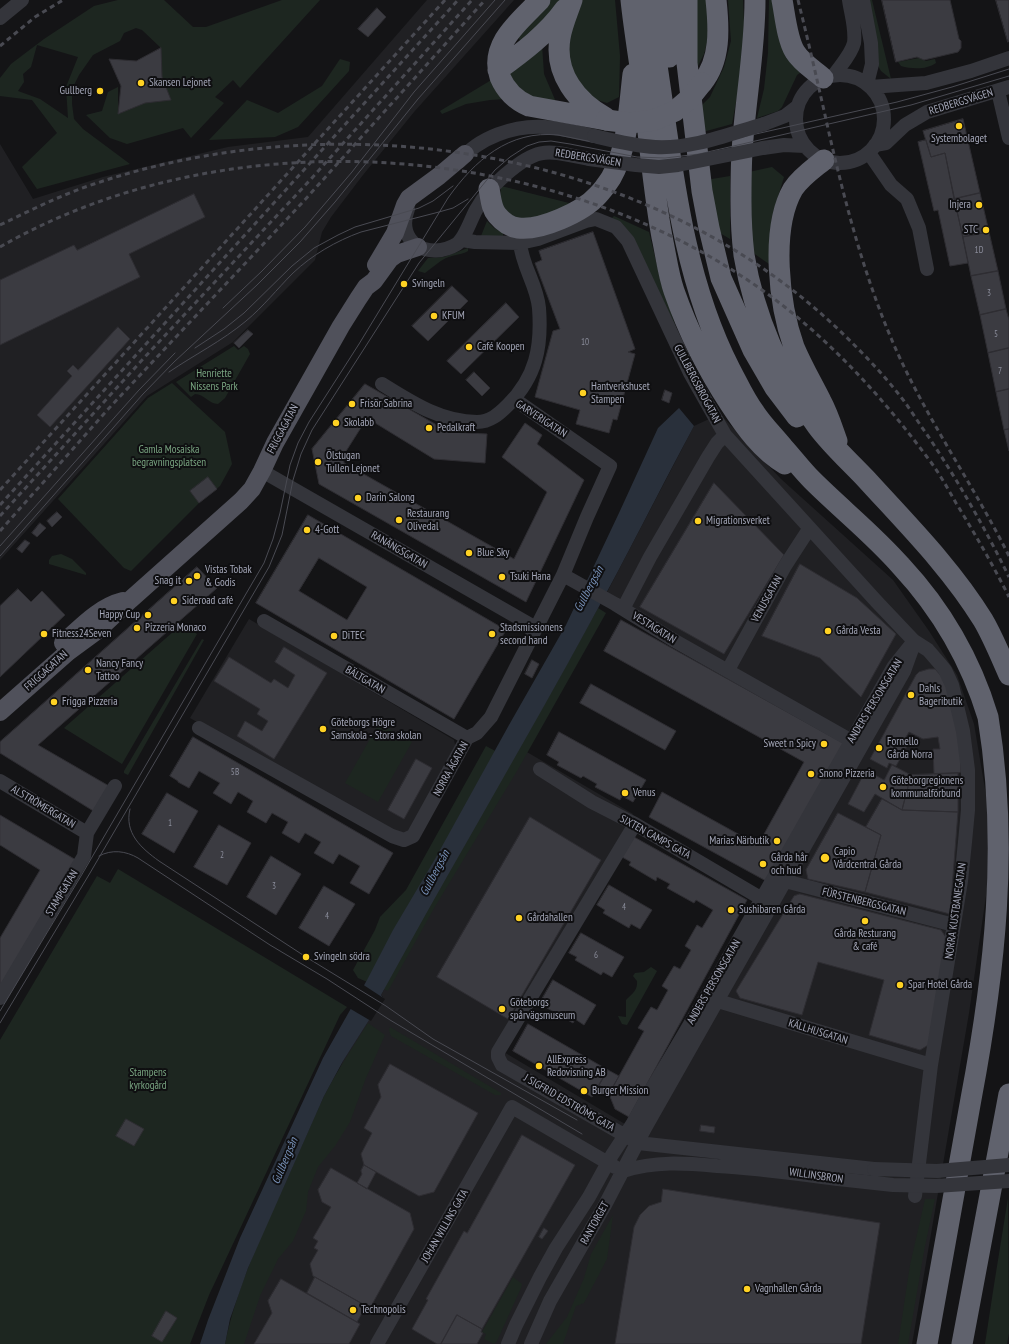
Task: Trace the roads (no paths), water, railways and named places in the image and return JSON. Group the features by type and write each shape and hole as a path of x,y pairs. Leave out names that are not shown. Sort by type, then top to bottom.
{"highway":[{"path":"540,0 504,40 498,56 498,70 503,85 511,95 525,104 602,125 654,120 675,111 690,98 711,69 717,52 718,35 716,0"},
{"path":"498,70 531,46 544,34 572,0"},
{"path":"572,0 560,38 561,67 568,83 577,95 596,112 602,125"},
{"path":"631,0 636,45 643,86 655,193 674,289 683,314 695,344 712,377 740,420 757,441 780,461 810,478"},
{"path":"646,0 654,40 682,226 696,287 706,317 719,348 753,412 810,478 900,565 933,604 964,656 978,687 990,723 1002,781 1007,844 1001,936 993,990 927,1344"},
{"path":"667,0 666,29 670,68 675,184"},
{"path":"687,0 687,63 702,191 721,278 753,350 774,388 804,428 820,445 844,456"},
{"path":"755,0 754,38 742,152 741,223 747,272 757,309 772,350 796,394 813,420 940,561 964,592 984,622 1009,675"},
{"path":"782,0 790,42 794,52 800,58 828,77"},
{"path":"489,189 494,210 497,215 517,228 531,228 560,218 577,210 598,196 612,176 624,141 636,45"},
{"path":"824,160 794,188 788,200 780,240 780,278 786,317 794,346 822,402 844,456"},
{"path":"962,1344 1009,1094"},
{"path":"976,1344 986,1215"}],"main road":[{"name":"REDBERGSVÄGEN","path":"366,287 369,275 395,233 409,198 439,176 465,154"},
{"name":"FRIGGAGATAN","path":"0,712 68,652 98,630 242,501 252,489 275,443 341,326 366,287 374,281 390,259 397,254 418,247"},
{"name":"FRIGGAGATAN","path":"0,700 94,616 106,607 130,600"}],"street":[{"path":"0,18 22,0"},
{"name":"REDBERGSVÄGEN","path":"849,0 854,31 854,44 848,56 828,77 810,86 805,92 798,106 796,116 797,132 805,146 824,160 834,163 854,161 872,149 886,143 905,125 927,112 1003,89"},
{"path":"863,0 871,43 872,64 868,85"},
{"path":"868,85 926,83 971,71 1009,58"},
{"path":"828,77 851,76 868,85 878,96 884,117 883,130 872,149 891,185 907,199 919,228 927,269"},
{"path":"1003,89 1009,138"},
{"name":"REDBERGSVÄGEN","path":"418,247 409,237 407,231 406,220 413,202 447,176 465,154 494,135 506,131 530,127 602,125 633,145 676,147 715,138 774,121 798,106"},
{"name":"REDBERGSVÄGEN","path":"462,240 480,203 489,189 517,165 535,154 555,152 636,165 660,166 678,165 772,146 805,146"},
{"name":"GULLBERGSBROGATAN","path":"462,240 520,244 538,239 586,221 596,219 616,227 628,241 690,373 725,435 809,529 914,641"},
{"path":"418,247 429,250 443,249 462,240"},
{"path":"514,399 527,382 535,362 538,349 540,321 536,292 521,252 520,244"},
{"name":"GARVERIGATAN","path":"382,384 422,408 441,416 476,422 494,418 514,399 610,466"},
{"name":"VESTAGATAN","path":"725,435 717,443 650,557 623,609 675,641 857,743"},
{"name":"NORRA ÅGATAN","path":"199,728 392,836 404,840 413,836 467,738 477,733 491,717 563,575 610,466"},
{"name":"RANÄNGSGATAN","path":"262,471 536,628"},
{"name":"VENUSGATAN","path":"728,670 785,566 809,529"},
{"path":"563,575 623,609"},
{"name":"BÄLTGATAN","path":"264,621 467,738"},
{"name":"ANDERS PERSONSGATAN","path":"625,1136 711,999 857,743 904,671 914,641"},
{"name":"NORRA KUSTBANEGATAN","path":"914,641 928,650 945,670 954,691 963,731 968,770 968,810 961,880 931,1065 915,1196"},
{"name":"SIXTEN CAMPS GATA","path":"540,769 592,802 635,824 767,901"},
{"name":"ALSTRÖMERGATAN","path":"0,781 87,834"},
{"name":"STAMPGATAN","path":"0,998 84,856 87,834 115,786"},
{"name":"J SIGFRID EDSTRÖMS GATA","path":"635,824 498,1052 498,1056 502,1065 638,1143"},
{"name":"FÜRSTENBERGSGATAN","path":"780,879 954,925"},
{"name":"ANDERS PERSONSGATAN","path":"638,1143 711,999"},
{"name":"KÄLLHUSGATAN","path":"711,999 931,1065"},
{"name":"JOHAN WILLINS GATA","path":"377,1344 512,1107 608,1163"},
{"name":"RANTORGET","path":"508,1344 540,1277 556,1248 589,1197 625,1136"},
{"name":"RANTORGET","path":"531,1344 550,1302 638,1143"},
{"name":"WILLINSBRON","path":"638,1143 839,1172 894,1185 936,1186 1009,1181"},
{"path":"608,1163 623,1171"},
{"name":"WILLINSBRON","path":"623,1171 641,1166 675,1163 779,1171 839,1172 967,1170 1009,1165"},
{"path":"540,1277 545,1285 550,1302"}],"water":[{"name":"Gullbergsån","path":"679,408 694,426 617,574 567,665 425,915 381,995 383,998 343,1061 324,1096 248,1268 230,1319 225,1344 200,1344 240,1238 323,1058 393,930 435,859 566,625 658,428"}],"tram line":[{"path":"223,308 305,227 352,172 414,92 495,0"},
{"path":"0,556 143,394 174,362 257,285 300,242 335,202 418,99 505,0"},
{"path":"0,1011 81,876 264,563 273,539 280,513 290,465 298,443 309,422 359,344 448,198 470,171 495,150 524,137 558,135 637,151 665,152 685,150 897,102 1009,69"},
{"path":"0,1023 90,873 269,567 282,535 293,480 301,454 312,430 419,263 495,170 510,157 527,146 539,142 551,141 637,157 665,158 699,154 911,105 1009,76"},
{"path":"195,348 224,329 244,313 292,266 314,248 355,227 419,208 433,201 453,186"},
{"path":"169,372 218,341 246,321 293,273 308,260 325,249 361,232 453,208 468,199"},
{"path":"0,546 139,390 175,353"},
{"path":"130,809 129,825 132,833 140,845 159,861 306,957 386,1006 433,1039 577,1120"},
{"path":"99,856 109,852 124,852 138,858 270,945 327,979 390,1020 582,1134"}],"railway":[{"path":"0,46 35,17 63,0"},
{"path":"0,490 445,0"},
{"path":"0,505 458,0"},
{"path":"0,516 143,359 311,179 472,0"},
{"path":"0,531 111,406 302,203 485,0"},
{"path":"798,0 848,211 863,262 881,313 891,338 918,394 1009,556"},
{"path":"0,225 35,208 94,184 189,159 287,146 387,145 487,157 584,182 676,218 762,268 839,330 881,373 910,410 960,487 981,523 1009,577"},
{"path":"0,247 93,204 192,176 296,163 402,164 506,179 607,209 701,252 786,308 806,324 844,360 879,397 931,462 977,538 1009,597"}],"place":[{"name":"Skansen Lejonet","path":"141,83"},
{"name":"Gullberg","path":"100,91"},
{"name":"Systembolaget","path":"959,126"},
{"name":"Injera","path":"979,205"},
{"name":"STC","path":"986,230"},
{"name":"Svingeln","path":"404,284"},
{"name":"KFUM","path":"434,316"},
{"name":"Café Koopen","path":"469,347"},
{"name":"Hantverkshuset Stampen","path":"583,393"},
{"name":"Frisör Sabrina","path":"352,404"},
{"name":"Skolabb","path":"336,423"},
{"name":"Pedalkraft","path":"429,428"},
{"name":"Ölstugan Tullen Lejonet","path":"318,462"},
{"name":"Darin Salong","path":"358,498"},
{"name":"Restaurang Olivedal","path":"399,520"},
{"name":"Migrationsverket","path":"698,521"},
{"name":"4-Gott","path":"307,530"},
{"name":"Blue Sky","path":"469,553"},
{"name":"Vistas Tobak & Godis","path":"197,576"},
{"name":"Tsuki Hana","path":"502,577"},
{"name":"Snag it","path":"189,581"},
{"name":"Sideroad café","path":"174,601"},
{"name":"Happy Cup","path":"148,615"},
{"name":"Pizzeria Monaco","path":"137,628"},
{"name":"Gårda Vesta","path":"828,631"},
{"name":"Fitness24Seven","path":"44,634"},
{"name":"Stadsmissionens second hand","path":"492,634"},
{"name":"DiTEC","path":"334,636"},
{"name":"Nancy Fancy Tattoo","path":"88,670"},
{"name":"Dahls Bageributik","path":"911,695"},
{"name":"Frigga Pizzeria","path":"54,702"},
{"name":"Göteborgs Högre Samskola - Stora skolan","path":"323,729"},
{"name":"Sweet n Spicy","path":"824,744"},
{"name":"Fornello Gårda Norra","path":"879,748"},
{"name":"Snono Pizzeria","path":"811,774"},
{"name":"Göteborgregionens kommunalförbund","path":"883,787"},
{"name":"Venus","path":"625,793"},
{"name":"Marias Närbutik","path":"777,841"},
{"name":"Capio Vårdcentral Gårda","path":"825,858"},
{"name":"Gårda hår och hud","path":"763,864"},
{"name":"Sushibaren Gårda","path":"731,910"},
{"name":"Gårdahallen","path":"519,918"},
{"name":"Gårda Resturang & café","path":"865,921"},
{"name":"Svingeln södra","path":"306,957"},
{"name":"Spar Hotel Gårda","path":"900,985"},
{"name":"Göteborgs spårvägsmuseum","path":"502,1009"},
{"name":"AllExpress Redovisning AB","path":"539,1066"},
{"name":"Burger Mission","path":"584,1091"},
{"name":"Vagnhallen Gårda","path":"747,1289"},
{"name":"Technopolis","path":"353,1310"}],"park label":[{"name":"Henriette Nissens Park","path":"214,380"},
{"name":"Gamla Mosaiska begravningsplatsen","path":"169,456"},
{"name":"Stampens kyrkogård","path":"148,1079"}]}
